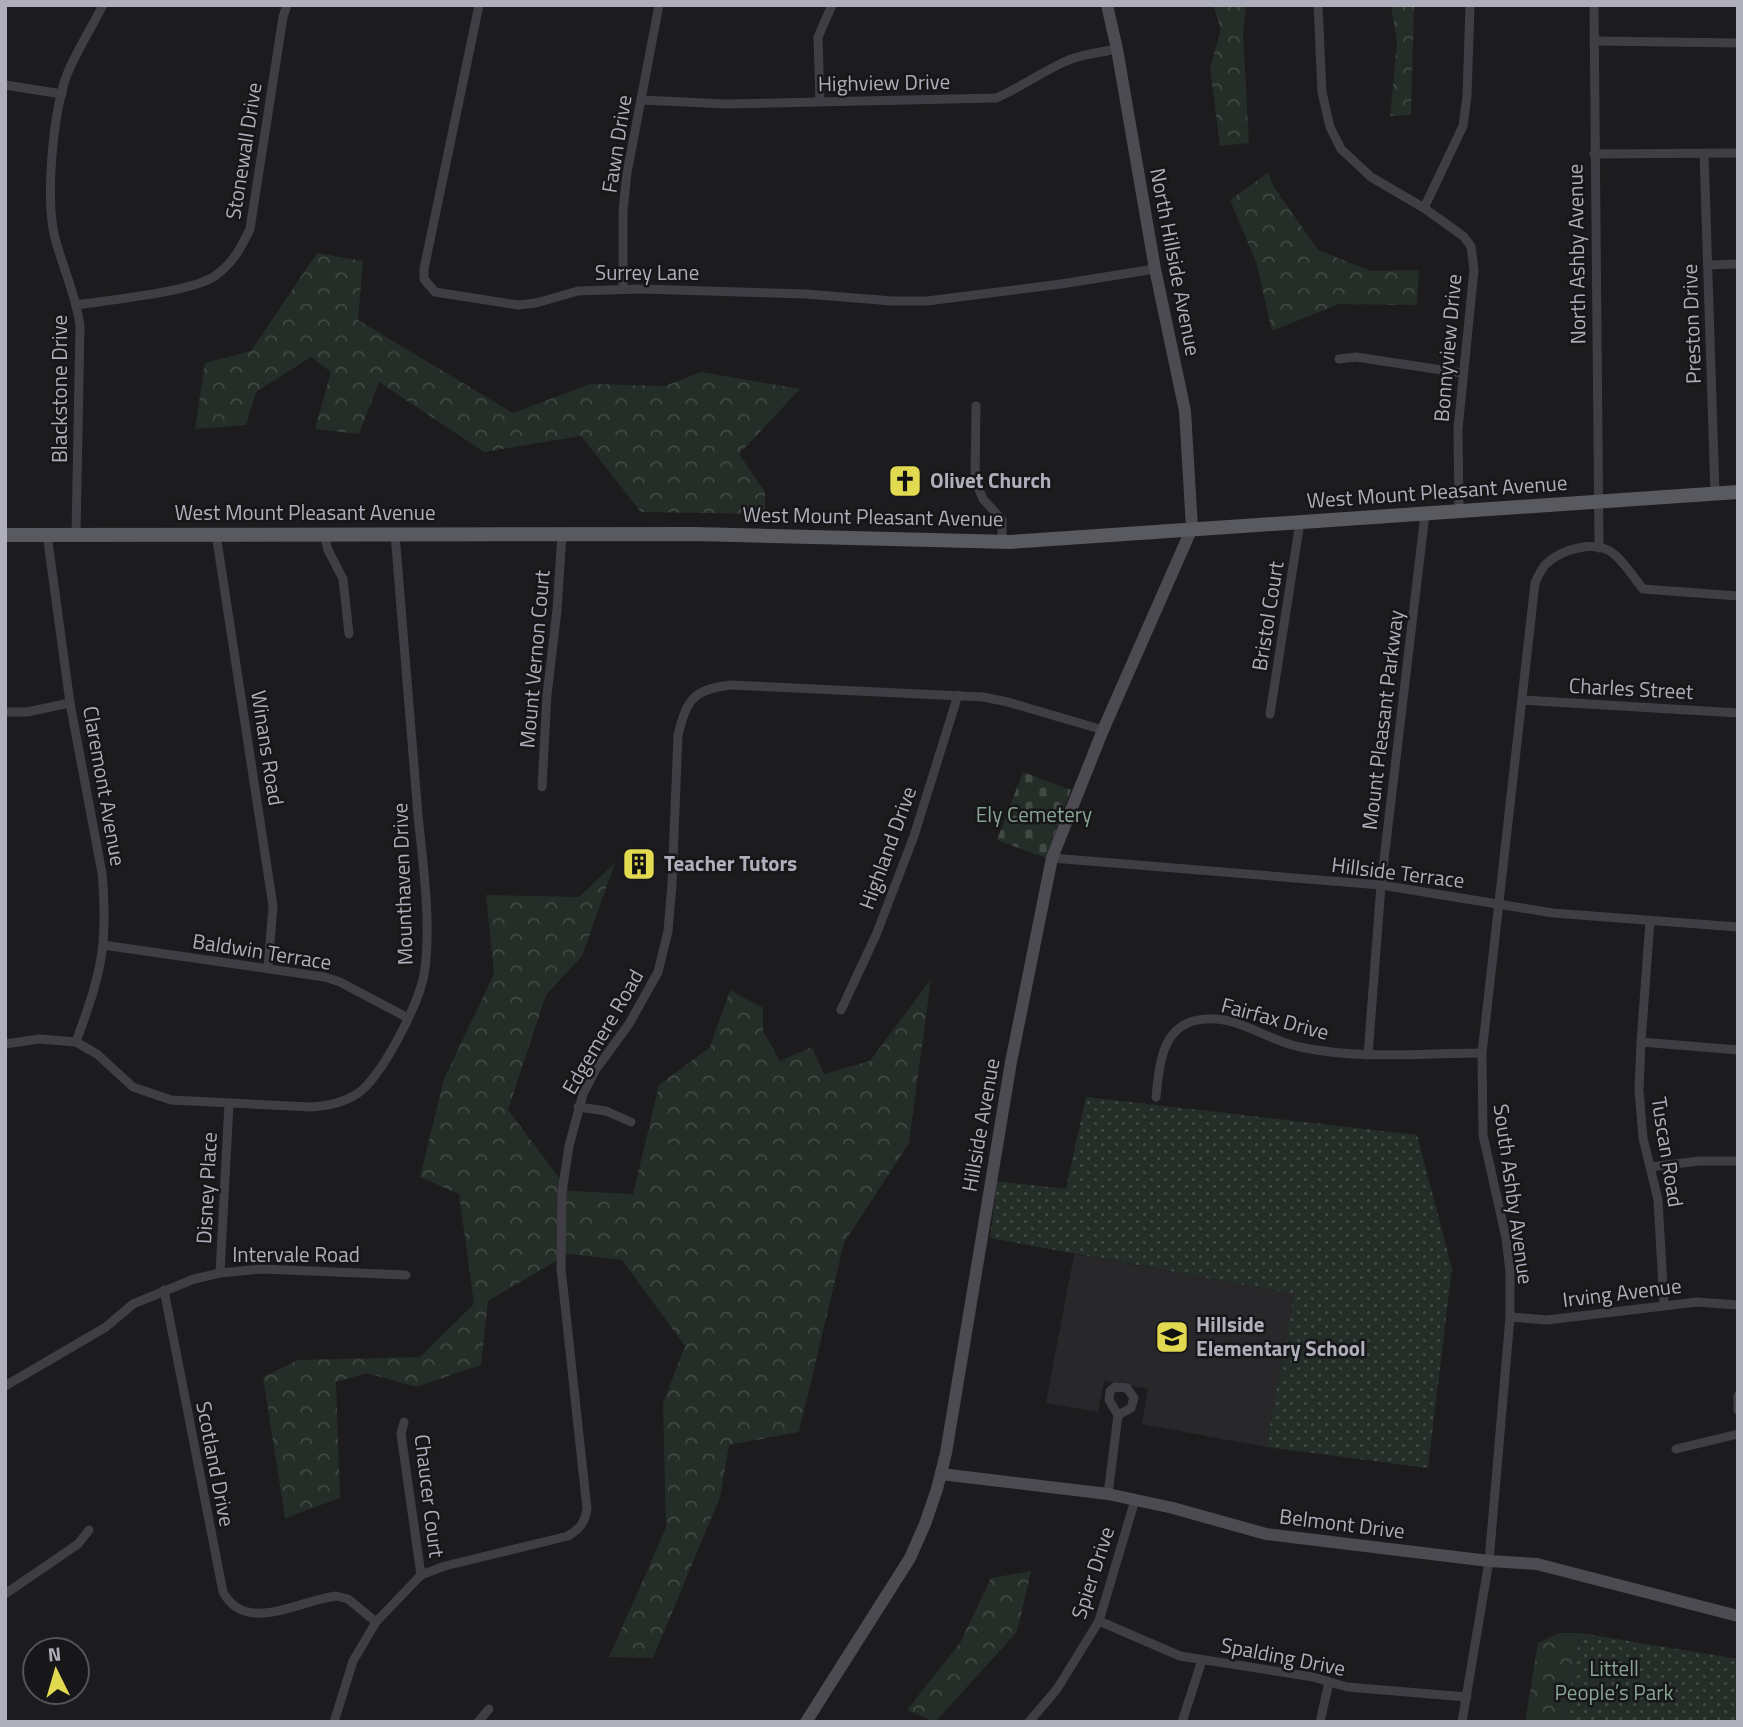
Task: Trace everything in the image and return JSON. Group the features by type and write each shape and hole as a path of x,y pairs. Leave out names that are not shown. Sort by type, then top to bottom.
{"main road":[{"name":"West Mount Pleasant Avenue","path":"5,535 695,534 1002,541 1738,492"}],"street":[{"name":"Blackstone Drive","path":"76,534 80,326 77,305 55,237 51,171 67,75 103,5"},
{"name":"Stonewall Drive","path":"77,305 181,288 213,278 241,249 250,229 287,5"},
{"name":"Surrey Lane","path":"479,5 427,254 424,279 435,292 518,305 537,303 578,291 624,289 806,294 927,301 1155,269"},
{"name":"Fawn Drive","path":"624,289 623,211 626,186 659,5"},
{"path":"820,102 818,37 832,5"},
{"name":"North Hillside Avenue","path":"1107,5 1155,269 1185,411 1192,528"},
{"name":"Bonnyview Drive","path":"1318,5 1322,92 1330,127 1341,149 1371,177 1424,208 1463,236 1471,246 1473,284 1458,429 1459,512"},
{"path":"1424,208 1463,126 1467,96 1470,5"},
{"name":"North Ashby Avenue","path":"1594,5 1599,548"},
{"path":"1594,41 1738,43"},
{"name":"Highview Drive","path":"641,100 727,104 996,98 1078,56 1117,49"},
{"path":"5,85 62,94"},
{"name":"Preston Drive","path":"1704,153 1715,494"},
{"path":"1594,154 1738,153"},
{"path":"1707,265 1738,264"},
{"path":"1339,359 1356,357 1462,373"},
{"path":"976,406 975,480 983,499 1002,520 1002,541"},
{"name":"Mount Pleasant Parkway","path":"1368,1055 1381,885 1425,514"},
{"name":"Bristol Court","path":"1270,714 1300,522"},
{"name":"Hillside Avenue","path":"806,1722 909,1558 925,1524 941,1474 1011,1062 1052,858 1103,730 1192,528"},
{"name":"Claremont Avenue","path":"47,534 71,703 102,873 103,945 92,996 76,1042"},
{"name":"Winans Road","path":"216,534 273,906 268,968"},
{"path":"324,534 328,550 343,579 349,634"},
{"name":"Mounthaven Drive","path":"5,1044 39,1039 76,1042 97,1054 133,1087 171,1100 311,1107 342,1102 356,1094 376,1075 408,1018 423,979 426,933 395,534"},
{"name":"Mount Vernon Court","path":"542,787 547,695 562,534"},
{"path":"1599,548 1614,554 1643,589 1738,596"},
{"name":"South Ashby Avenue","path":"1462,1722 1489,1561 1510,1317 1510,1272 1506,1238 1483,1135 1482,1053 1535,583 1545,564 1568,551 1599,548"},
{"name":"Edgemere Road","path":"334,1722 354,1661 376,1622 421,1575 445,1566 568,1536 576,1531 585,1518 586,1501 561,1268 562,1192 578,1107 596,1069 629,1024 658,972 667,931 672,884 678,735 683,716 692,699 708,688 730,685 958,695 1008,702 1103,730"},
{"name":"Highland Drive","path":"841,1010 876,934 914,836 958,695"},
{"name":"Charles Street","path":"1522,700 1738,713"},
{"path":"5,712 27,712 71,703"},
{"name":"Hillside Terrace","path":"1052,858 1381,885 1553,914 1738,927"},
{"name":"Tuscan Road","path":"1650,921 1640,1042 1639,1090 1643,1138 1658,1200 1664,1306"},
{"name":"Baldwin Terrace","path":"103,945 325,977 340,982 408,1018"},
{"name":"Fairfax Drive","path":"1156,1097 1163,1051 1181,1027 1193,1021 1224,1019 1296,1047 1368,1055 1482,1053"},
{"path":"1640,1042 1738,1050"},
{"name":"Disney Place","path":"220,1273 229,1104"},
{"path":"578,1107 606,1111 631,1122"},
{"path":"1650,1167 1699,1161 1738,1161"},
{"name":"Intervale Road","path":"5,1386 106,1327 133,1304 194,1279 220,1273 262,1269 406,1275"},
{"name":"Scotland Drive","path":"164,1290 223,1592 232,1605 257,1615 336,1596 348,1599 376,1622"},
{"name":"Irving Avenue","path":"1510,1317 1547,1320 1697,1302 1738,1305"},
{"path":"1738,1396 1738,1410"},
{"path":"1108,1494 1118,1415"},
{"name":"Chaucer Court","path":"404,1422 401,1434 421,1575"},
{"path":"1676,1450 1738,1434"},
{"name":"Belmont Drive","path":"941,1474 1108,1494 1173,1508 1266,1534 1557,1567 1738,1616"},
{"name":"Spier Drive","path":"1029,1722 1057,1689 1099,1621 1135,1500"},
{"path":"5,1594 78,1544 89,1530"},
{"name":"Spalding Drive","path":"1099,1621 1181,1656 1313,1677 1348,1687 1467,1697"},
{"path":"1182,1722 1202,1660"},
{"path":"1320,1722 1329,1682"},
{"path":"478,1722 489,1709"}],"shaded area":[{"name":"Hillside Elementary School","path":"1074,1254 1294,1294 1266,1447 1142,1424 1148,1389 1104,1381 1098,1412 1046,1403"}],"green space":[{"path":"1213,5 1246,5 1243,35 1249,143 1220,146 1210,68 1221,29"},
{"path":"1391,5 1414,5 1411,115 1390,116 1397,43"},
{"path":"1268,173 1274,187 1318,250 1371,271 1419,270 1417,305 1339,304 1272,331 1256,262 1230,200"},
{"path":"317,253 363,261 358,320 513,413 590,384 665,386 701,372 800,389 739,454 765,492 765,514 641,512 581,436 484,452 379,382 359,434 315,429 331,372 311,357 256,392 246,425 195,429 205,363 251,351"},
{"name":"Ely Cemetery","path":"1023,772 1071,790 1046,858 997,840"},
{"path":"615,863 582,956 546,995 508,1110 569,1191 633,1194 659,1085 710,1047 730,990 763,1008 763,1031 780,1061 812,1047 824,1074 870,1061 931,979 909,1143 844,1243 799,1432 729,1445 720,1497 653,1658 609,1657 666,1528 663,1403 685,1346 622,1260 568,1254 488,1301 481,1365 416,1387 367,1373 336,1382 340,1498 285,1518 263,1377 298,1360 420,1357 474,1304 459,1194 420,1177 444,1079 494,974 486,895 579,897"},
{"path":"1086,1097 1417,1135 1452,1268 1428,1468 1266,1447 1294,1294 990,1238 997,1181 1066,1189"},
{"path":"1031,1571 1017,1632 935,1722 907,1710 960,1643 991,1578"},
{"path":"1559,1633 1580,1633 1565,1722 1525,1722 1538,1643"},
{"name":"Littell People’s Park","path":"1580,1633 1738,1659 1738,1722 1565,1722"}],"place":[{"name":"Olivet Church","path":"905,481"},
{"name":"Teacher Tutors","path":"639,864"},
{"name":"Hillside Elementary School","path":"1172,1337"}]}
